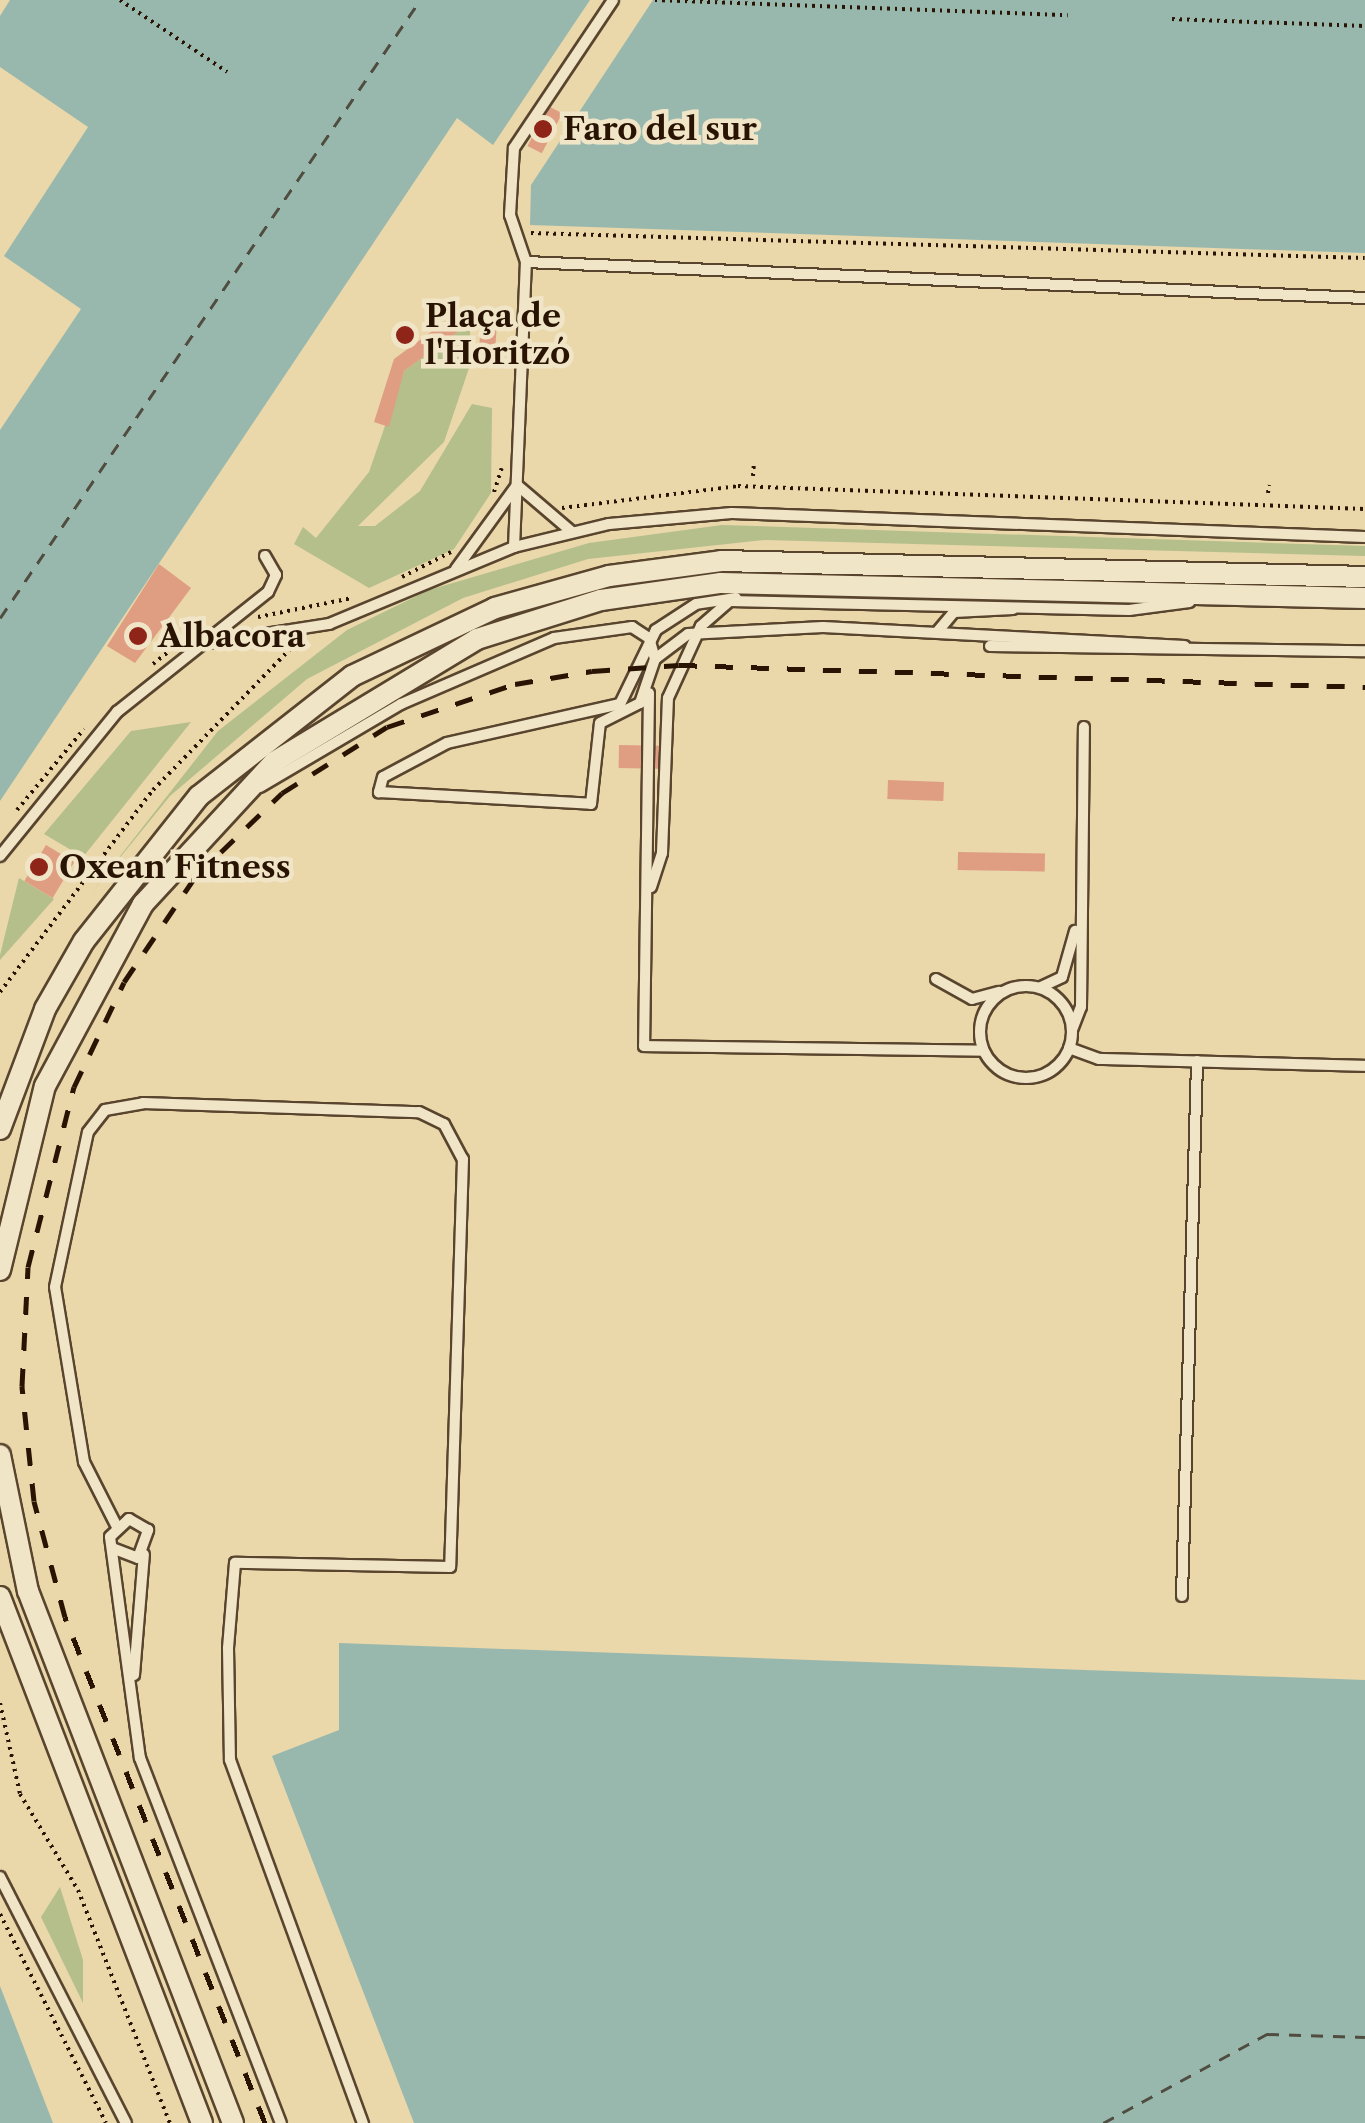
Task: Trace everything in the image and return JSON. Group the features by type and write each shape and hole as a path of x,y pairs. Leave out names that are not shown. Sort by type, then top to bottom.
{"street":[{"path":"0,1129 46,1009 84,941 199,796 352,676 495,608 628,572 748,560 1365,578"},
{"path":"0,1270 22,1157 72,1022 142,904 221,812 274,762 400,678 476,639 601,600 761,581 1365,598"},
{"path":"0,1455 28,1592 233,2123"},
{"path":"0,1597 202,2123"}],"lane":[{"path":"514,547 526,262 510,214 514,148 613,0"},
{"path":"526,262 1365,298"},
{"path":"516,485 573,533"},
{"path":"455,570 516,485"},
{"path":"200,644 302,631 514,547 573,533 732,513 1365,537"},
{"path":"0,856 90,740 274,585 266,556"},
{"path":"649,688 634,710 600,723 591,804 378,792 383,778 447,743 620,704 649,638 696,604 736,598 1033,604 1129,610 1246,595"},
{"path":"655,659 696,633 736,598"},
{"path":"938,630 954,612 1033,604"},
{"path":"221,812 482,664 605,627 649,638"},
{"path":"696,633 938,630 1185,646"},
{"path":"651,886 662,854 667,716 696,633"},
{"path":"649,638 655,659 649,688 651,886 644,1046 983,1051 1022,1078 1051,1071 1070,1048 1081,1007 1077,925 1084,727"},
{"path":"990,646 1365,651"},
{"path":"649,716 667,716"},
{"path":"936,979 972,999 1004,990 1040,987 1062,977 1077,925"},
{"path":"1040,987 1063,1003 1072,1030"},
{"path":"983,1051 984,1010 1004,990"},
{"path":"1070,1048 1099,1059 1365,1066"},
{"path":"1182,1596 1196,1062"},
{"path":"280,2123 140,1758 133,1686 111,1593 116,1525 84,1462 55,1286 88,1132 105,1110 143,1103 419,1112 444,1124 463,1159 450,1566 235,1563 230,1760 363,2123"},
{"path":"116,1525 144,1524 133,1686"},
{"path":"112,1548 122,1558 144,1554"},
{"path":"0,1877 126,2123"}],"path":[{"path":"120,0 227,72"},
{"path":"655,0 1068,15"},
{"path":"1172,19 1365,26"},
{"path":"533,232 1365,258"},
{"path":"491,500 503,449"},
{"path":"753,476 754,462"},
{"path":"1268,493 1269,485"},
{"path":"456,549 465,539"},
{"path":"0,992 152,790 289,658 302,631"},
{"path":"0,1703 20,1794 78,1890 170,2123"},
{"path":"0,1914 106,2123"}],"green space":[{"path":"471,309 469,368 444,442 358,526 375,526 420,491 472,404 492,408 491,493 454,549 369,588 294,544 303,527 316,538 369,472 404,371 463,328 457,313"},
{"path":"722,525 1365,546 1365,556 765,540 588,559 463,598 307,679 170,796 92,892 218,731 347,630 429,590 589,543"},
{"path":"191,722 83,857 44,834 131,731"},
{"path":"19,878 54,899 0,960 0,955"},
{"path":"60,1887 83,1960 83,2003 41,1917"}],"water":[{"path":"10,0 590,0 493,145 457,118 0,801 0,430 81,309 4,256 88,127 0,67 0,16"},
{"path":"653,0 1365,0 1365,253 530,225 531,185"},
{"path":"339,1643 1365,1680 1365,2123 414,2123 272,1756 339,1730"},
{"path":"0,1986 53,2123 0,2123"}],"building":[{"name":"Faro del sur","path":"548,106 562,113 542,153 528,146"},
{"path":"482,308 498,309 494,361 478,360"},
{"path":"457,313 463,328 404,371 389,427 374,422 394,359"},
{"path":"159,564 191,588 135,663 107,646"},
{"path":"619,745 659,746 659,769 619,768"},
{"path":"888,780 944,782 943,801 887,799"},
{"path":"46,845 74,862 53,898 24,881"},
{"path":"958,852 1045,854 1045,872 958,870"}],"ferry route":[{"path":"0,618 420,0"},
{"path":"1103,2123 1267,2034 1365,2037"}],"railway":[{"path":"265,2123 65,1617 34,1501 22,1386 28,1267 74,1087 124,982 195,877 282,793 387,727 515,684 592,671 679,665 1365,687"}],"place":[{"name":"Faro del sur","path":"543,129"},
{"name":"Plaça de l'Horitzó","path":"405,335"},
{"name":"Albacora","path":"138,636"},
{"name":"Oxean Fitness","path":"39,867"}]}
